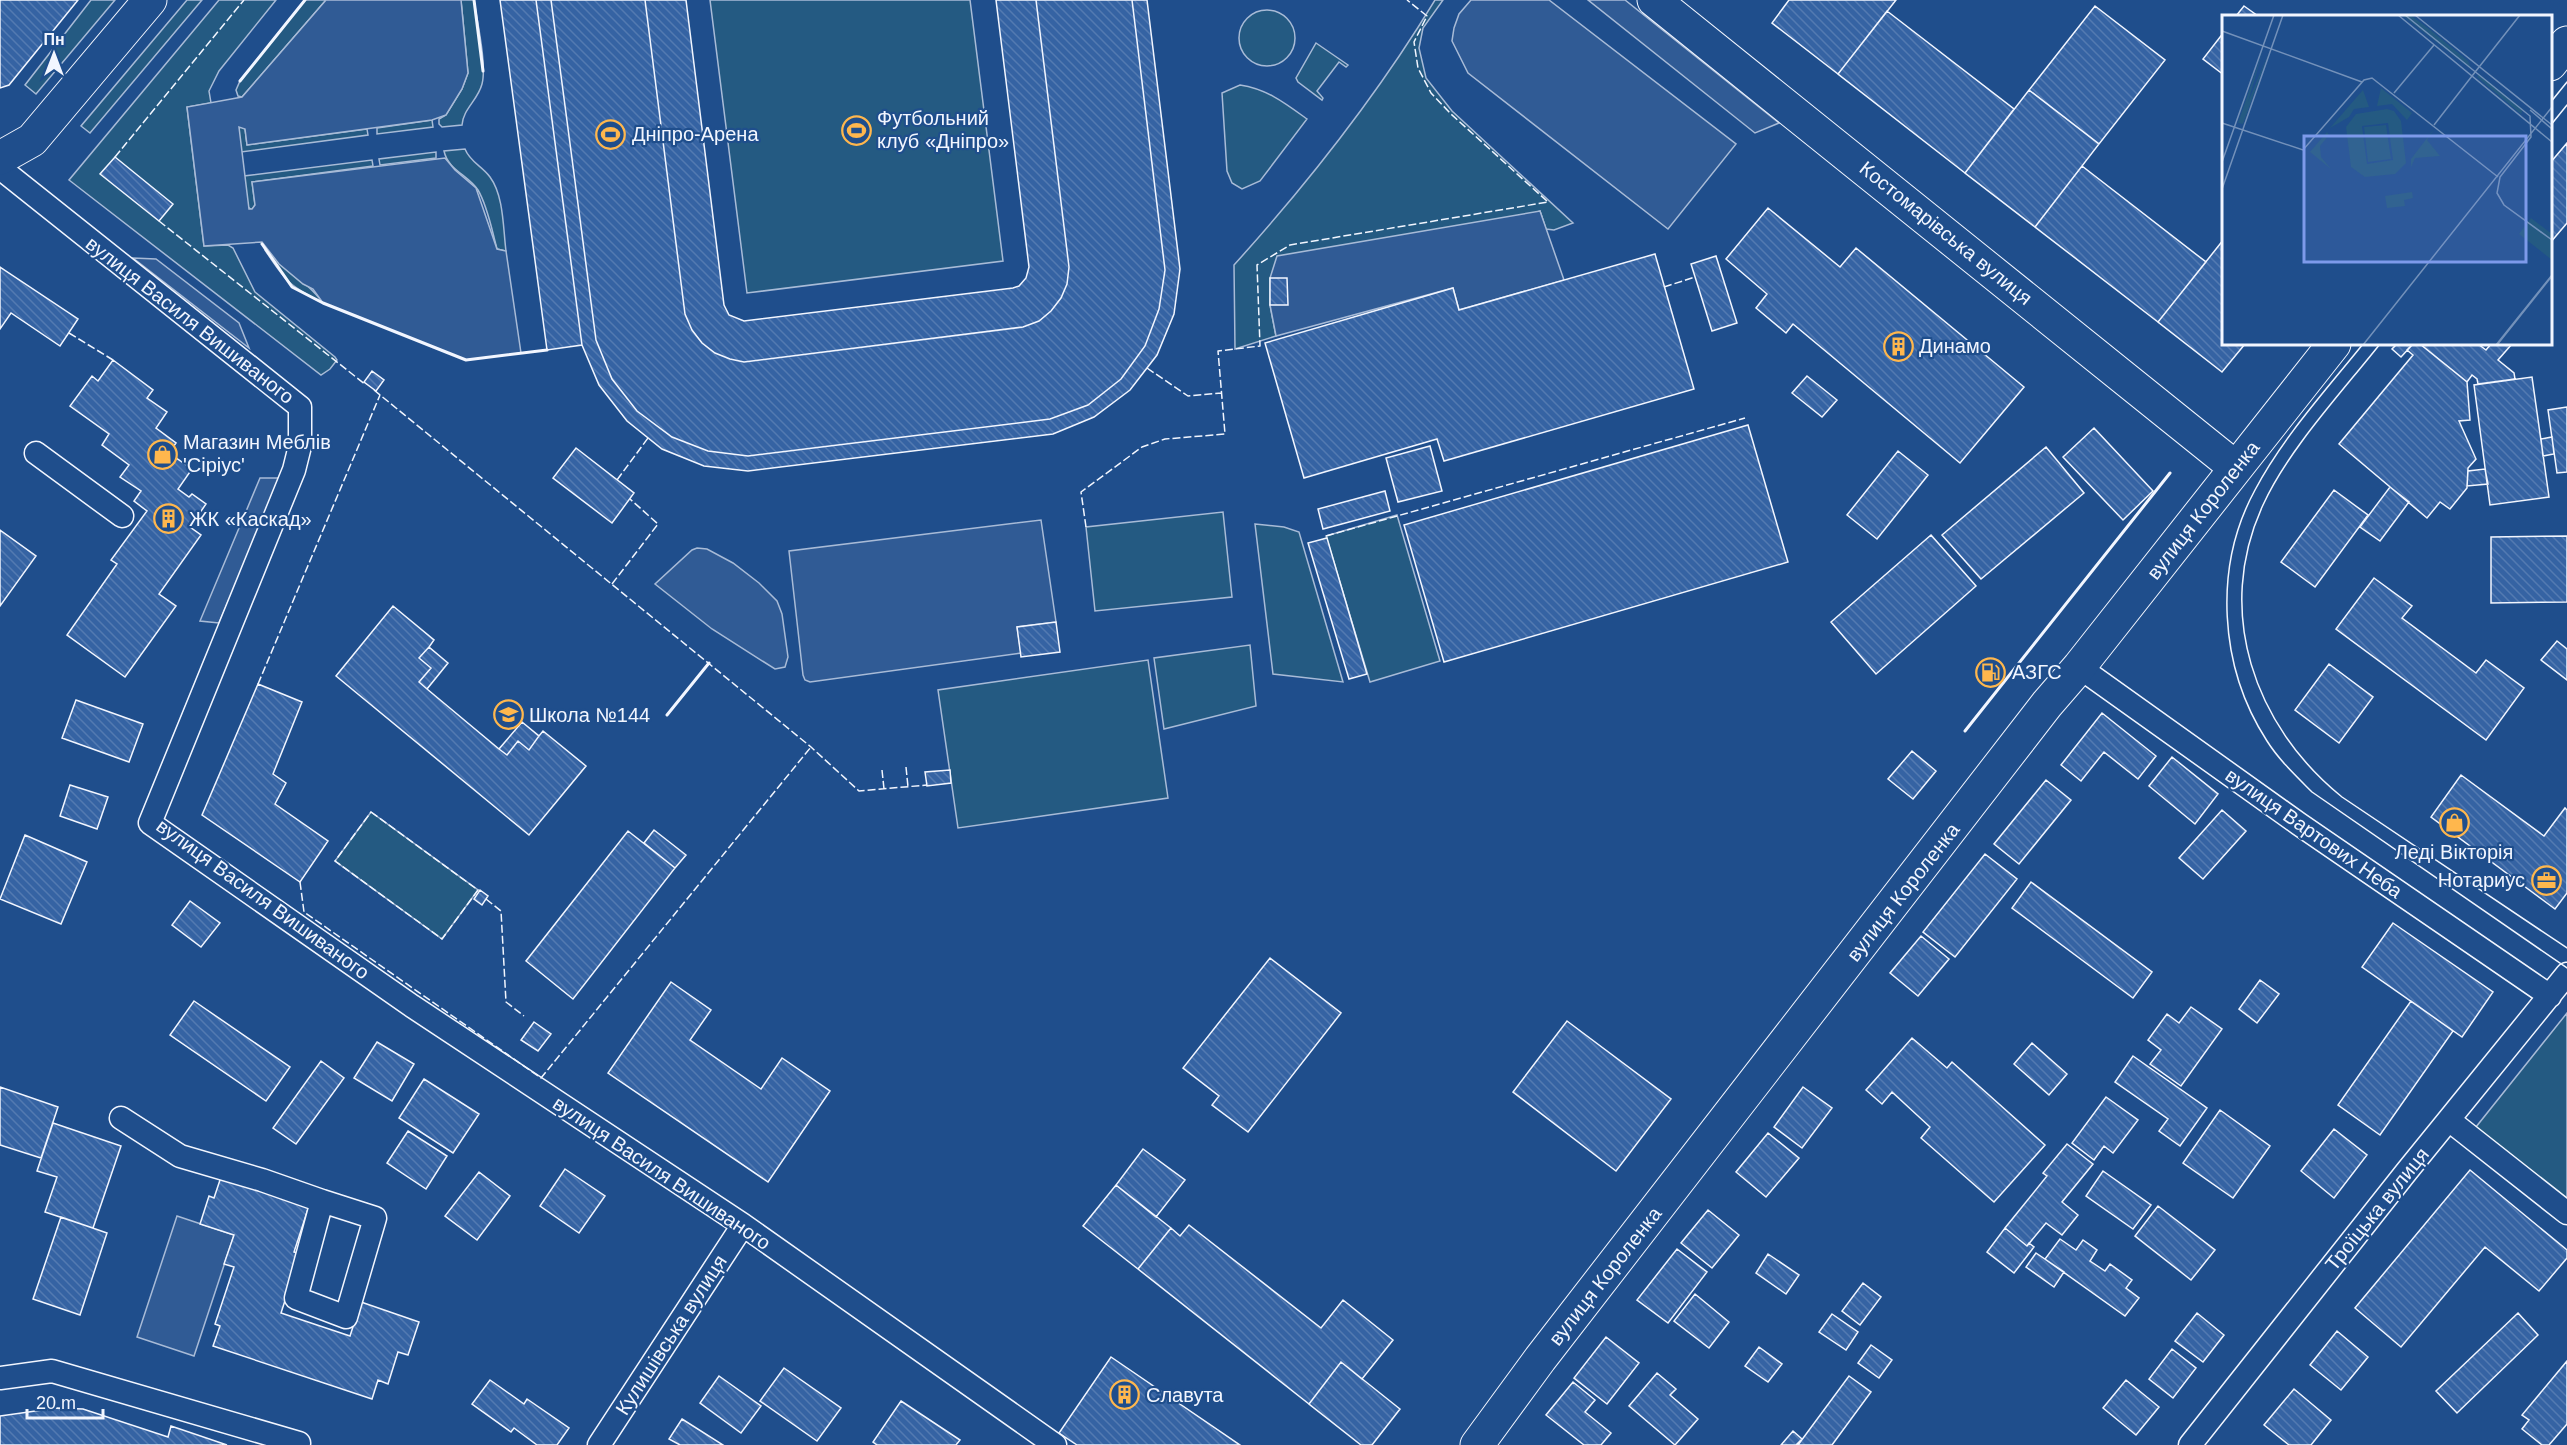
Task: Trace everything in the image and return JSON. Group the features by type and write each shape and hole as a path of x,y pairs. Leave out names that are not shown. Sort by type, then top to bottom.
{"street":[{"path":"0,158 32,140 150,0"},
{"name":"Костомарівська вулиця","path":"1654,0 2236,468"},
{"path":"2552,62 2567,43"},
{"name":"вулиця Василя Вишиваного","path":"0,168 300,407 300,446 294,470 150,823 412,1006 743,1225 1055,1445"},
{"name":"вулиця Короленка","path":"1477,1445 1540,1359 2047,704 2079,667 2333,345"},
{"path":"36,453 122,516"},
{"name":"вулиця Вартових Неба","path":"2079,667 2299,824 2550,996"},
{"name":"Троїцька вулиця","path":"2190,1445 2567,974"},
{"path":"121,1118 180,1156 262,1180 375,1218 346,1317 296,1298 322,1202"},
{"path":"2449,1120 2567,1213"},
{"name":"Кулишівська вулиця","path":"599,1445 743,1225"},
{"path":"0,1378 52,1371 299,1443"}],"shaded area":[{"path":"91,0 115,0 36,94 25,85"},
{"path":"187,0 202,0 90,133 81,126"},
{"path":"219,0 276,0 219,71 209,91 211,103 187,107 204,246 228,245 233,248 255,292 335,357 337,360 330,369 321,375 69,180"},
{"path":"305,0 326,0 242,97 238,96 236,90 240,81"},
{"path":"326,0 461,0 468,73 462,89 446,115 432,120 247,145 245,129 239,127 249,209 255,205 252,182 445,158 476,188 497,249 506,251 521,353 466,360 323,303 313,289 303,284 279,264 262,242 204,246 187,107 242,97"},
{"path":"461,0 474,0 482,55 482,84 465,114 462,125 442,127 439,119 446,115 462,89 468,73"},
{"name":"Футбольний клуб «Дніпро»","path":"710,0 970,0 1003,261 747,293"},
{"path":"1435,0 1443,0 1423,28 1419,48 1426,78 1452,111 1573,223 1554,230 1546,229 1540,211 1270,305 1276,336 1235,349 1234,265 1341,137 1390,70"},
{"path":"1471,0 1549,0 1736,144 1668,229 1468,73 1452,41 1459,14"},
{"path":"1588,0 1625,0 1779,123 1755,133"},
{"path":"1261,10 1273,10 1283,14 1291,22 1295,38 1291,54 1283,62 1273,66 1261,66 1251,62 1243,54 1239,44 1239,32 1243,22 1251,14"},
{"path":"1316,43 1348,65 1346,67 1339,62 1317,91 1323,98 1322,100 1296,78"},
{"path":"1240,85 1267,93 1307,119 1260,181 1242,189 1232,183 1227,171 1222,93"},
{"path":"432,120 433,127 377,134 377,128"},
{"path":"241,126 245,129 247,145 367,129 368,135 241,152 238,130"},
{"path":"465,149 495,185 502,212 506,251 497,249 487,211 478,190 454,168 446,158 444,151"},
{"path":"436,152 436,158 380,165 379,159"},
{"path":"372,160 373,166 252,182 255,205 252,210 248,207 244,176"},
{"path":"1540,211 1564,280 1459,310 1453,288 1276,336 1270,305 1270,278 1277,256"},
{"path":"267,248 323,303 289,282 265,250"},
{"path":"133,258 156,259 239,323 249,348"},
{"path":"260,478 281,478 219,623 200,621"},
{"path":"1223,512 1232,597 1095,611 1086,527"},
{"path":"1397,515 1440,661 1370,682 1326,536"},
{"path":"1041,520 1056,622 1017,627 1021,653 810,682 805,680 789,551"},
{"path":"1255,524 1284,527 1299,532 1343,682 1273,674"},
{"path":"697,548 707,549 733,563 759,583 777,601 782,614 788,657 785,667 775,669 712,629 655,584"},
{"path":"1250,645 1256,706 1164,729 1154,658"},
{"path":"1148,660 1168,798 958,828 938,690"},
{"path":"371,812 478,890 442,939 335,861"},
{"path":"2567,1013 2567,1199 2476,1127"},
{"path":"177,1216 234,1235 194,1356 137,1337"}],"building":[{"path":"0,0 78,0 9,85 0,88"},
{"path":"500,0 536,0 582,345 547,350"},
{"path":"536,0 551,0 596,340 612,379 637,411 672,437 708,451 748,456 1050,419 1088,405 1121,379 1145,346 1159,309 1165,270 1132,0 1147,0 1180,269 1174,314 1157,355 1130,390 1094,417 1053,434 748,471 704,466 662,449 627,421 599,385 582,345"},
{"name":"Дніпро-Арена","path":"551,0 645,0 685,314 692,330 702,343 715,353 744,362 1023,327 1039,321 1051,311 1061,298 1067,284 1069,267 1036,0 1132,0 1165,270 1159,309 1145,346 1121,379 1088,405 1050,419 748,456 708,451 672,437 637,411 612,379 596,340"},
{"path":"645,0 686,0 724,305 729,315 744,321 1019,286 1026,278 1029,267 996,0 1036,0 1069,267 1067,284 1061,298 1039,321 1023,327 744,362 715,353 702,343 692,330 685,314"},
{"path":"1789,0 1896,0 1838,74 1772,23"},
{"path":"2095,6 2165,60 2099,144 2029,90"},
{"path":"2244,6 2257,15 2237,15"},
{"path":"1887,11 2014,109 1965,173 1838,74"},
{"path":"2222,35 2222,73 2203,59"},
{"path":"2029,90 2099,144 2035,227 1965,173"},
{"path":"2567,143 2567,223 2552,241 2552,161"},
{"path":"115,157 173,204 159,221 100,174"},
{"path":"2082,166 2206,262 2158,322 2035,227"},
{"name":"Динамо","path":"1768,208 1840,267 1856,248 2024,387 1960,463 1793,324 1786,333 1756,308 1767,294 1726,259"},
{"path":"2222,242 2222,345 2244,345 2222,372 2158,322"},
{"path":"1655,254 1694,389 1444,461 1437,439 1304,478 1265,343 1453,288 1459,310"},
{"path":"1716,256 1737,323 1712,331 1691,264"},
{"path":"0,267 78,319 60,346 11,313 0,329"},
{"path":"1270,278 1287,278 1288,305 1270,305"},
{"path":"2396,345 2412,345 2401,357 2392,349"},
{"path":"2412,345 2421,345 2467,382 2470,420 2459,421 2476,459 2468,468 2467,488 2450,509 2440,502 2427,518 2339,444 2413,355 2407,350"},
{"path":"2421,345 2479,345 2486,350 2490,345 2511,345 2498,360 2514,373 2515,379 2478,384 2477,379 2472,375 2467,382"},
{"name":"ЖК «Каскад»","path":"113,360 153,390 147,398 167,412 156,428 176,443 169,453 192,469 178,489 189,497 192,494 206,504 190,527 201,535 159,594 176,606 125,677 67,635 117,564 111,560 147,511 134,501 141,491 120,477 129,465 102,445 109,434 70,406 92,376 98,381"},
{"path":"372,371 384,380 376,391 364,382"},
{"path":"1807,376 1837,400 1822,417 1792,393"},
{"path":"2532,377 2549,497 2490,505 2474,385"},
{"path":"2567,407 2567,472 2557,473 2548,410"},
{"path":"1748,425 1788,562 1444,662 1404,525"},
{"path":"2094,428 2153,491 2123,520 2063,457"},
{"path":"2552,437 2554,454 2543,456 2541,439"},
{"path":"1430,446 1442,491 1398,502 1386,458"},
{"path":"2046,447 2084,493 1981,579 1942,535"},
{"path":"576,448 634,493 612,523 553,478"},
{"path":"1898,451 1928,475 1877,539 1847,515"},
{"path":"2485,469 2488,484 2467,486 2468,471"},
{"path":"2390,487 2409,502 2380,541 2360,527"},
{"path":"2334,490 2368,515 2315,587 2281,562"},
{"path":"1385,491 1390,511 1323,529 1318,509"},
{"path":"0,530 36,556 0,606"},
{"path":"1931,535 1976,586 1876,674 1831,622"},
{"path":"2567,536 2567,602 2491,603 2491,537"},
{"path":"1327,538 1367,674 1349,679 1308,543"},
{"path":"2374,578 2412,606 2402,618 2476,673 2486,660 2524,688 2486,740 2336,629"},
{"path":"393,606 434,640 429,647 448,663 427,689 499,749 522,722 539,736 543,731 586,766 529,835 336,676"},
{"path":"1056,622 1060,652 1021,657 1017,627"},
{"path":"2557,641 2567,649 2567,680 2541,660"},
{"path":"429,647 448,663 427,689 419,682 431,668 419,658"},
{"path":"2329,664 2373,697 2339,743 2295,710"},
{"path":"258,684 302,702 273,774 286,783 275,804 328,841 300,882 202,815"},
{"path":"76,700 143,724 129,762 62,738"},
{"path":"2102,713 2156,756 2138,779 2104,752 2081,781 2061,765"},
{"path":"522,722 539,736 529,750 518,741 507,755 499,749"},
{"path":"1912,751 1936,771 1913,799 1888,779"},
{"path":"2172,757 2218,794 2195,824 2149,786"},
{"path":"950,770 951,783 927,786 925,772"},
{"path":"2461,775 2544,836 2565,808 2567,810 2567,893 2555,909 2431,817"},
{"path":"2046,780 2071,800 2019,864 1994,844"},
{"path":"70,785 108,797 97,829 60,816"},
{"path":"2222,810 2246,831 2203,879 2179,858"},
{"path":"654,830 686,855 675,868 644,843"},
{"path":"628,831 675,868 573,999 526,961"},
{"path":"25,835 87,862 61,924 0,899"},
{"path":"1985,854 2017,879 1955,957 1923,932"},
{"path":"2031,882 2152,972 2133,998 2012,908"},
{"path":"480,890 488,896 482,905 474,899"},
{"path":"190,901 220,923 201,947 172,925"},
{"path":"2393,923 2493,992 2462,1037 2362,967"},
{"path":"1921,936 1949,959 1918,996 1890,973"},
{"path":"1270,958 1341,1013 1248,1132 1212,1105 1219,1096 1183,1068"},
{"path":"2260,980 2279,994 2257,1023 2239,1009"},
{"path":"671,982 711,1010 690,1040 761,1089 782,1058 830,1091 768,1182 608,1073"},
{"path":"194,1001 290,1067 266,1101 170,1035"},
{"path":"2411,1001 2453,1031 2380,1135 2338,1105"},
{"path":"2191,1007 2222,1029 2181,1086 2150,1064 2161,1050 2148,1040 2167,1014 2179,1023"},
{"path":"1567,1021 1671,1099 1616,1171 1513,1092"},
{"path":"534,1022 551,1034 538,1051 521,1040"},
{"path":"1912,1038 1947,1068 1952,1062 2045,1145 1994,1202 1921,1138 1930,1127 1892,1092 1882,1104 1866,1090"},
{"path":"377,1042 414,1064 392,1101 354,1078"},
{"path":"2032,1043 2067,1074 2049,1095 2014,1064"},
{"path":"2133,1056 2207,1108 2180,1146 2159,1131 2168,1119 2115,1082"},
{"path":"321,1061 344,1078 296,1144 273,1128"},
{"path":"424,1079 479,1114 453,1153 399,1118"},
{"path":"0,1087 58,1107 41,1158 0,1145"},
{"path":"1803,1087 1832,1108 1802,1148 1774,1127"},
{"path":"2106,1097 2138,1120 2113,1153 2104,1146 2094,1160 2072,1143"},
{"path":"2220,1110 2270,1146 2233,1198 2183,1163"},
{"path":"53,1123 121,1146 93,1228 45,1212 57,1177 37,1171"},
{"path":"2334,1129 2367,1155 2334,1198 2301,1171"},
{"path":"408,1131 447,1156 426,1189 387,1163"},
{"path":"1768,1133 1799,1158 1766,1197 1736,1172"},
{"path":"2067,1144 2093,1164 2062,1202 2078,1215 2062,1235 2046,1223 2027,1246 2005,1228 2047,1176 2043,1173"},
{"path":"1143,1149 1185,1180 1156,1217 1116,1185"},
{"path":"565,1169 605,1196 579,1233 540,1206"},
{"path":"2470,1170 2567,1250 2567,1258 2539,1291 2485,1247 2401,1347 2355,1308"},
{"path":"2103,1171 2151,1205 2133,1229 2086,1196"},
{"path":"479,1172 510,1196 477,1240 445,1216"},
{"path":"221,1177 309,1206 294,1252 300,1254 281,1313 350,1336 361,1302 419,1322 408,1355 398,1352 388,1384 378,1380 372,1399 213,1346 220,1326 215,1324 234,1267 224,1264 234,1235 200,1224 209,1196 214,1198"},
{"path":"1116,1185 1171,1228 1138,1269 1083,1226"},
{"path":"2158,1206 2215,1250 2191,1280 2135,1236"},
{"path":"1708,1210 1739,1235 1712,1268 1681,1243"},
{"path":"61,1217 107,1233 80,1315 33,1299"},
{"path":"1189,1225 1321,1328 1343,1300 1393,1340 1362,1379 1341,1362 1309,1404 1138,1269 1171,1228 1180,1236"},
{"path":"2005,1228 2027,1246 2029,1243 2034,1247 2014,1273 1987,1252"},
{"path":"2060,1239 2076,1250 2083,1240 2097,1250 2090,1261 2105,1271 2110,1264 2132,1280 2126,1288 2139,1298 2125,1316 2045,1259"},
{"path":"1677,1249 1707,1272 1668,1323 1637,1300"},
{"path":"2036,1253 2064,1272 2054,1287 2026,1267"},
{"path":"1768,1254 1799,1275 1786,1294 1756,1273"},
{"path":"1863,1283 1881,1297 1860,1325 1842,1311"},
{"path":"1695,1294 1729,1322 1709,1348 1674,1321"},
{"path":"2197,1313 2224,1335 2203,1362 2175,1341"},
{"path":"2518,1313 2538,1335 2457,1413 2436,1391"},
{"path":"1832,1314 1858,1332 1846,1350 1819,1332"},
{"path":"2337,1331 2368,1357 2341,1390 2310,1365"},
{"path":"1606,1337 1639,1363 1607,1404 1574,1378"},
{"path":"1871,1345 1892,1360 1879,1378 1858,1363"},
{"path":"1759,1347 1782,1364 1768,1382 1745,1366"},
{"path":"2172,1349 2196,1368 2173,1398 2149,1379"},
{"name":"Славута","path":"1111,1357 1240,1445 1077,1445 1059,1433"},
{"path":"2567,1361 2567,1424 2549,1445 2542,1445 2522,1429 2529,1420 2522,1415"},
{"path":"1341,1362 1400,1409 1372,1445 1361,1445 1309,1404"},
{"path":"784,1368 841,1408 817,1441 760,1401"},
{"path":"1657,1373 1676,1389 1670,1395 1698,1419 1675,1445 1629,1406"},
{"path":"719,1376 761,1406 741,1433 700,1403"},
{"path":"1849,1376 1871,1392 1832,1445 1798,1445"},
{"path":"490,1380 524,1404 527,1399 569,1428 557,1445 537,1445 514,1428 511,1432 472,1404"},
{"path":"2126,1380 2159,1407 2136,1435 2103,1408"},
{"path":"1573,1382 1595,1400 1585,1412 1611,1433 1601,1445 1584,1445 1546,1415"},
{"path":"2294,1389 2331,1420 2311,1445 2289,1445 2264,1425"},
{"path":"901,1401 960,1440 956,1445 877,1445 873,1442"},
{"path":"57,1408 83,1409 168,1437 171,1426 227,1445 0,1445 0,1416"},
{"path":"682,1419 723,1445 680,1445 669,1439"},
{"path":"1793,1431 1802,1439 1796,1445 1781,1445"}],"tram line":[{"path":"2552,101 2567,82"},
{"path":"2552,124 2567,105"},
{"path":"2362,345 2278,451 2255,490 2241,520 2232,551 2227,617 2231,649 2239,681 2251,712 2267,741 2282,761 2312,792 2567,968"},
{"path":"2379,345 2286,463 2263,505 2249,545 2242,585 2243,625 2251,664 2265,701 2286,736 2311,768 2342,797 2567,948"}],"fence":[{"path":"115,157 244,0"},
{"path":"1086,527 1081,492 1142,447 1165,439 1225,434 1218,351 1260,346 1257,265 1290,245 1548,202 1431,93 1418,68 1414,42 1427,16 1407,0"},
{"path":"159,221 366,385"},
{"path":"1664,287 1695,277"},
{"path":"69,333 113,360"},
{"path":"1147,368 1188,396 1222,393"},
{"path":"374,390 811,747 859,791 927,785"},
{"path":"258,684 380,395"},
{"path":"1326,536 1745,418"},
{"path":"617,480 648,438"},
{"path":"612,584 658,524 630,499"},
{"path":"300,882 304,912 541,1078 811,747"},
{"path":"906,767 908,787"},
{"path":"882,770 884,789"},
{"path":"371,812 478,890 442,939 335,861 371,812"},
{"path":"486,899 501,911 506,1002 524,1016"}],"wall":[{"path":"240,81 305,0"},
{"path":"474,0 483,71"},
{"path":"262,244 292,287 323,303 466,360 547,350"},
{"path":"1965,731 2170,473"},
{"path":"667,715 709,663"}],"place":[{"name":"Футбольний клуб «Дніпро»","path":"856,130"},
{"name":"Дніпро-Арена","path":"611,134"},
{"name":"Динамо","path":"1898,346"},
{"name":"Магазин Меблів 'Сіріус'","path":"162,454"},
{"name":"ЖК «Каскад»","path":"168,519"},
{"name":"АЗГС","path":"1991,672"},
{"name":"Школа №144","path":"508,715"},
{"name":"Леді Вікторія","path":"2454,822"},
{"name":"Нотариус","path":"2546,880"},
{"name":"Славута","path":"1125,1395"}]}
